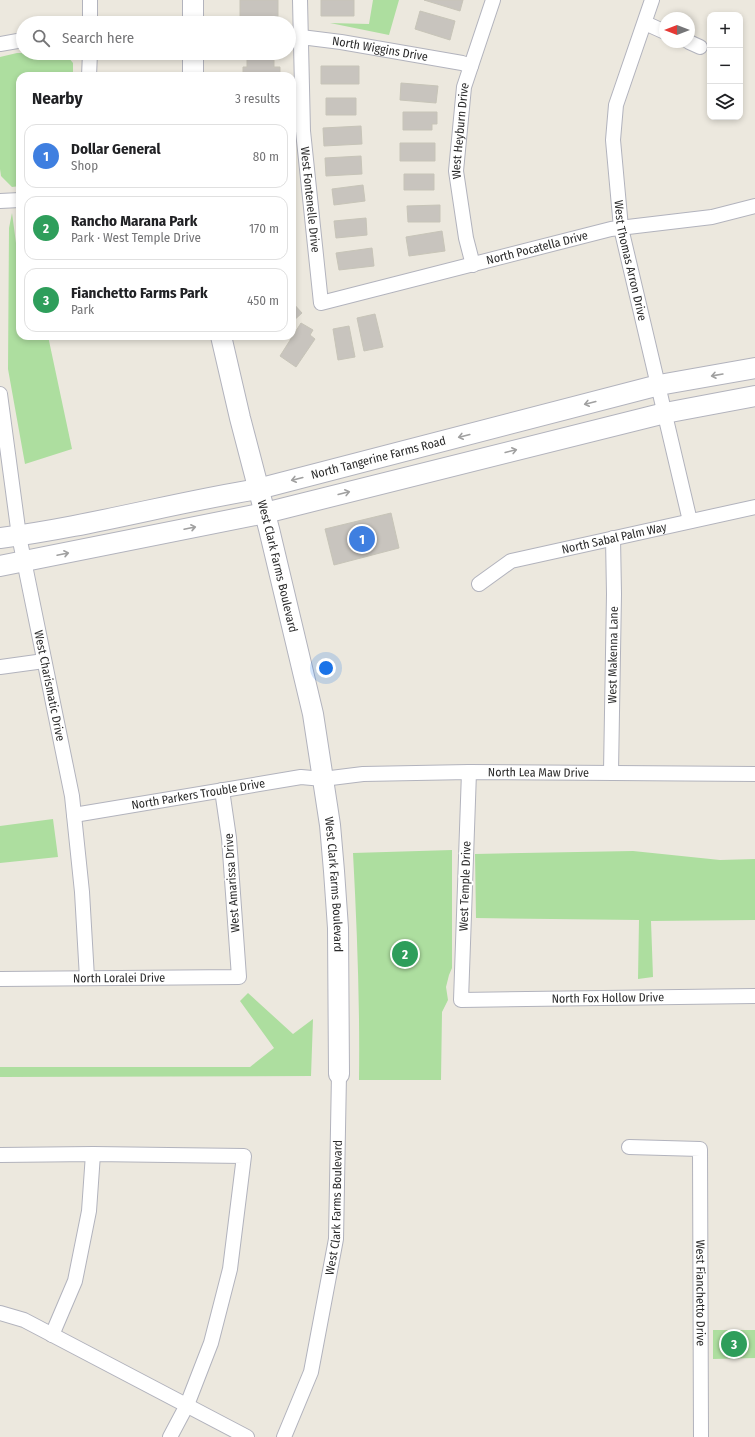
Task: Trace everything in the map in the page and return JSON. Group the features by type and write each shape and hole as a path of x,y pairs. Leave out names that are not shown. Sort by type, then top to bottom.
{"street":[{"path":"90,0 90,16"},
{"path":"193,0 193,16"},
{"name":"West Fontenelle Drive","path":"296,30 300,0"},
{"name":"West Heyburn Drive","path":"473,265 466,238 456,171 464,87 493,0"},
{"name":"West Thomas Arron Drive","path":"652,0 616,105 613,140 621,228 690,521"},
{"path":"645,23 659,29"},
{"name":"North Wiggins Drive","path":"296,37 341,42 462,62 471,66"},
{"path":"0,44 16,41"},
{"name":"West Fontenelle Drive","path":"296,50 302,131 321,303"},
{"path":"89,72 90,60"},
{"path":"193,60 193,72"},
{"path":"0,201 16,200"},
{"name":"North Pocatella Drive","path":"321,303 611,229 712,217 755,206"},
{"name":"West Clark Farms Boulevard","path":"222,340 312,707 330,825 336,898 339,1074 336,1239 311,1372 284,1437"},
{"name":"North Tangerine Farms Road","path":"0,538 20,536 117,518 232,493 258,489 659,385 755,368"},
{"name":"West Charismatic Drive","path":"0,394 24,562 72,796 82,892 87,978"},
{"path":"0,566 265,513 665,413 755,396"},
{"name":"North Sabal Palm Way","path":"479,584 511,561 755,507"},
{"name":"West Makenna Lane","path":"611,772 614,594 613,538"},
{"path":"0,667 44,661"},
{"name":"North Lea Maw Drive","path":"323,779 363,774 469,772 755,774"},
{"name":"West Temple Drive","path":"461,1000 469,772"},
{"name":"North Parkers Trouble Drive","path":"74,815 301,777 323,779"},
{"name":"West Amarissa Drive","path":"222,790 229,838 239,977"},
{"name":"North Loralei Drive","path":"0,979 239,977"},
{"name":"North Fox Hollow Drive","path":"461,1000 755,996"},
{"name":"West Fianchetto Drive","path":"629,1146 700,1149 701,1437"},
{"path":"0,1155 93,1154 244,1156 230,1269 211,1343 186,1405 170,1437"},
{"path":"52,1335 75,1281 89,1211 93,1154"},
{"path":"0,1313 24,1320 247,1437"}],"green space":[{"path":"373,0 399,0 389,35 330,23 369,24"},
{"path":"16,53 16,60 71,60 73,63 73,72 16,72 16,186 12,187 1,176 0,169 0,57"},
{"path":"12,213 16,243 16,340 49,340 72,449 25,464 8,369 9,228"},
{"path":"53,819 58,857 0,863 0,826"},
{"path":"452,850 452,968 446,987 448,1000 442,1012 441,1080 359,1080 358,966 353,853"},
{"path":"633,851 720,860 755,859 755,920 651,921 653,977 638,979 639,920 476,918 475,854"},
{"path":"248,993 293,1034 313,1019 311,1076 0,1077 0,1067 250,1067 274,1048 240,1001"},
{"path":"713,1330 755,1330 755,1358 713,1359"}],"building":[{"path":"240,0 278,0 278,16 240,16"},
{"path":"321,0 354,0 354,16 321,16"},
{"path":"424,0 463,0 460,11"},
{"path":"420,11 455,21 450,40 415,29"},
{"path":"247,60 274,60 274,67 280,67 280,72 243,72 243,67 247,67"},
{"path":"321,66 359,66 359,84 321,84"},
{"path":"401,83 438,86 436,103 400,100"},
{"path":"326,98 356,98 356,115 326,115"},
{"path":"403,112 437,112 437,124 432,124 432,130 403,130"},
{"path":"361,126 362,144 324,146 323,128"},
{"path":"400,143 435,143 435,161 400,161"},
{"path":"361,156 362,174 326,176 325,158"},
{"path":"404,174 434,174 434,190 404,190"},
{"path":"363,185 365,201 334,205 332,189"},
{"path":"440,205 440,222 408,222 407,206"},
{"path":"366,218 367,235 336,238 334,221"},
{"path":"442,231 445,251 409,256 406,237"},
{"path":"372,248 374,266 339,270 336,253"},
{"path":"296,306 302,313 296,318"},
{"path":"375,314 383,347 364,351 357,318"},
{"path":"301,323 313,330 310,335 315,339 296,367 280,356 290,340 296,340 296,331"},
{"path":"349,326 355,357 338,360 333,329"},
{"path":"391,513 399,548 334,565 325,529"}],"place":[{"name":"Dollar General","path":"362,539"},
{"name":"Rancho Marana Park","path":"405,954"},
{"name":"Fianchetto Farms Park","path":"734,1344"}]}
